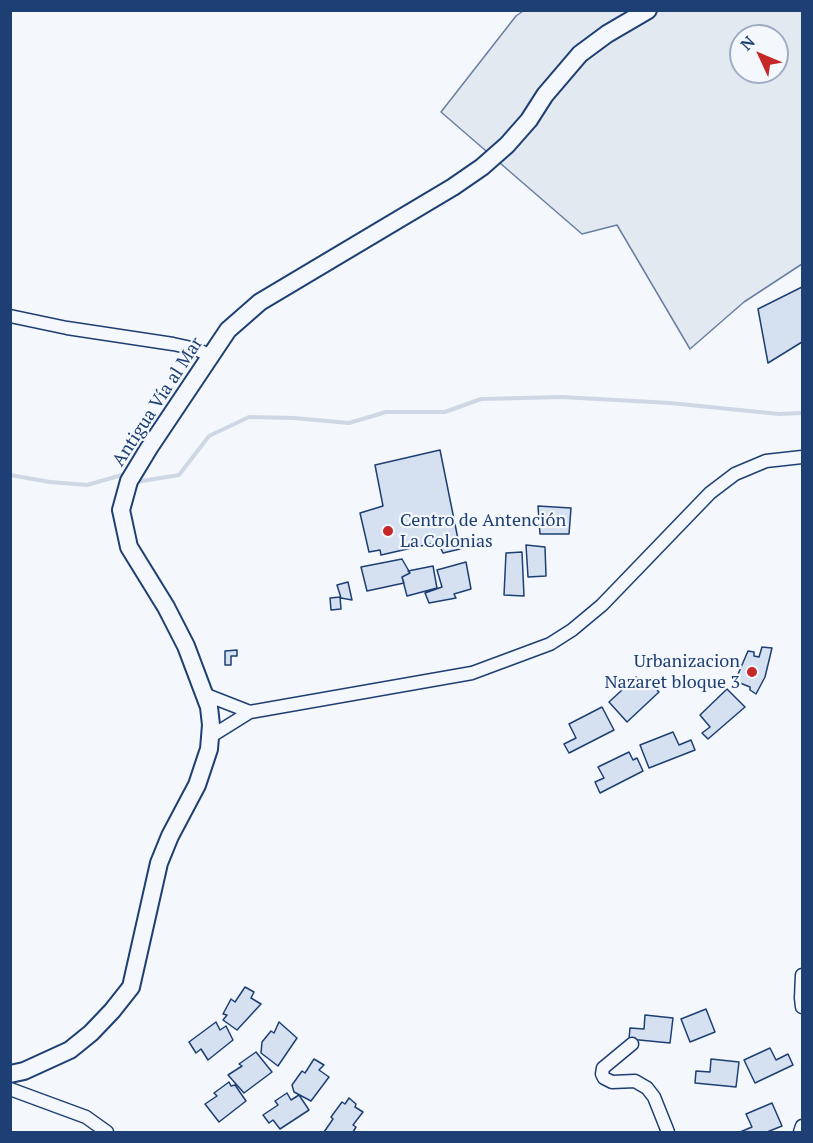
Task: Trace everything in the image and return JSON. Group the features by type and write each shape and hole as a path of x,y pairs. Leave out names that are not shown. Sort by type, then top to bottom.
{"main road":[{"name":"Antigua Vía al Mar","path":"10,1074 24,1071 70,1050 91,1033 131,987 159,863 170,836 197,785 210,749 209,707 186,646 166,607 129,547 121,510 129,481 139,464 228,330 260,302 453,187 482,167 507,145 529,120 545,95 580,54 607,34 648,10"}],"street":[{"path":"10,316 67,328 173,344 196,349 211,356"},
{"path":"210,737 250,712 472,673 550,644 572,630 602,605 710,493 735,474 766,461 802,457"},
{"path":"204,694 250,712"},
{"path":"802,975 802,1007"},
{"path":"632,1044 603,1068 602,1074 604,1078 612,1082 635,1081 647,1088 654,1097 668,1132"},
{"path":"10,1089 86,1117 106,1132"},
{"path":"800,1132 802,1126"}],"shaded area":[{"path":"523,11 802,11 802,264 744,302 690,349 617,225 582,234 441,112 516,16"}],"building":[{"path":"802,287 802,342 768,363 758,309"},
{"path":"440,450 460,549 443,553 438,542 381,555 380,550 369,552 360,513 383,506 375,465"},
{"path":"538,506 571,508 569,534 540,534"},
{"path":"526,545 545,547 546,576 528,577"},
{"path":"522,552 524,596 504,595 506,553"},
{"path":"402,559 410,573 402,577 404,583 367,591 361,567"},
{"path":"466,562 471,589 454,594 456,598 429,603 425,593 442,587 437,570"},
{"path":"433,566 437,588 407,596 402,577 410,573 408,571"},
{"path":"348,582 352,600 341,598 337,585"},
{"path":"340,597 341,609 331,610 330,598"},
{"name":"Urbanizacion Nazaret bloque 3","path":"762,647 772,648 765,677 756,694 750,690 750,687 735,681 748,651 754,652 754,656 759,657"},
{"path":"237,650 237,656 231,656 231,665 225,665 225,651"},
{"path":"636,677 647,688 651,684 659,692 627,722 609,702"},
{"path":"727,689 745,707 708,739 702,733 710,727 700,715"},
{"path":"602,707 614,730 569,753 564,744 576,738 569,724"},
{"path":"673,732 679,745 691,740 695,750 649,768 640,745"},
{"path":"629,752 633,760 637,758 643,771 600,793 595,782 604,778 598,767"},
{"path":"245,987 254,992 251,998 261,1004 237,1030 223,1020 227,1015 223,1014 231,999 235,1002"},
{"path":"706,1009 715,1032 690,1042 681,1019"},
{"path":"645,1015 673,1018 670,1043 629,1039 630,1028 644,1029"},
{"path":"216,1022 220,1030 226,1026 233,1040 208,1060 201,1049 196,1053 189,1042"},
{"path":"279,1022 297,1038 278,1066 261,1053 262,1042 271,1031 274,1033"},
{"path":"770,1048 776,1060 788,1054 793,1065 755,1083 744,1060"},
{"path":"256,1052 272,1072 244,1093 228,1075 242,1066 239,1064"},
{"path":"314,1059 324,1065 319,1070 329,1077 311,1101 294,1092 292,1085 302,1071 305,1073"},
{"path":"711,1059 739,1062 736,1087 695,1083 696,1071 710,1072"},
{"path":"229,1082 231,1086 235,1085 246,1101 219,1122 205,1104 217,1096 214,1093"},
{"path":"287,1093 291,1100 299,1095 309,1110 280,1129 273,1120 269,1123 263,1115 278,1105 275,1101"},
{"path":"349,1098 356,1104 355,1107 363,1112 353,1125 356,1127 353,1132 324,1132 342,1102 345,1104"},
{"path":"772,1103 782,1126 767,1132 740,1132 752,1127 746,1114"}],"waterway":[{"path":"136,482 179,475 209,436 249,417 349,423 386,412 445,412 481,399 562,397 670,403 779,414 802,413"},
{"path":"10,475 87,485 122,475"}],"place":[{"name":"Centro de Antención La Colonias","path":"388,531"},
{"name":"Urbanizacion Nazaret bloque 3","path":"752,672"}]}
